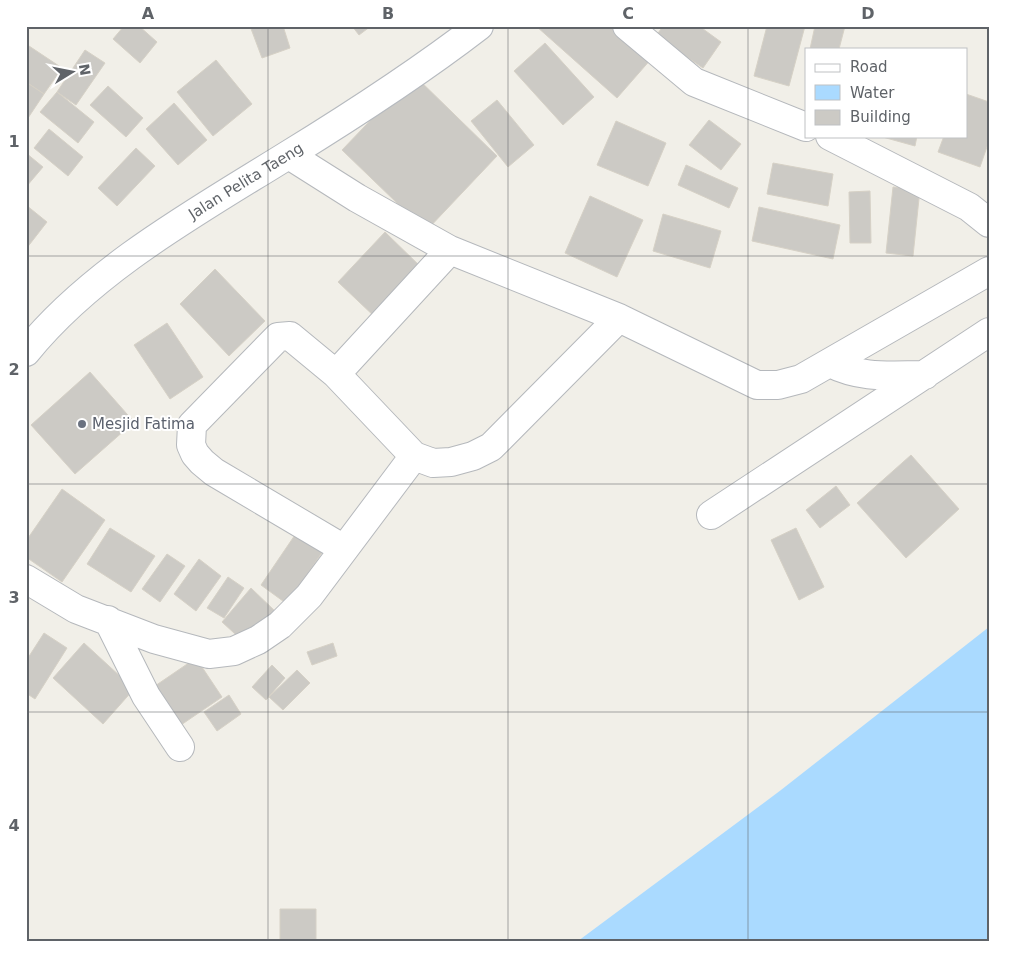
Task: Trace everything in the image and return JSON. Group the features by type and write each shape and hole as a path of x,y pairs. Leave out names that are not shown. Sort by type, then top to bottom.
{"street":[{"name":"Jalan Pelita Taeng","path":"26,352 40,335 106,275 213,201 289,155 441,55 479,26"},
{"path":"627,26 694,82 805,127"},
{"path":"834,138 969,207 989,223"},
{"path":"289,155 357,198 450,250 620,318 757,386 778,385 801,379 989,271"},
{"path":"336,374 450,250"},
{"path":"344,549 214,472 195,454 190,434 192,425 278,337 290,336 336,374 414,456 433,463 451,462 473,456 491,447 620,318"},
{"path":"711,516 989,332"},
{"path":"830,363 850,373 881,376 925,375"},
{"path":"26,579 76,609 154,639 209,654 234,651 258,640 280,624 309,596 414,456"},
{"path":"108,620 146,696 180,748"}],"water":[{"path":"989,627 989,941 578,941 781,790"}],"building":[{"path":"124,26 139,26 157,42 140,63 113,39"},
{"path":"250,26 283,26 290,48 262,58"},
{"path":"352,26 371,26 359,35"},
{"path":"536,26 617,26 652,58 617,98"},
{"path":"663,26 699,26 721,42 703,68 656,36"},
{"path":"767,26 805,26 789,86 754,76"},
{"path":"815,26 845,26 839,48 810,48"},
{"path":"545,43 594,97 563,125 514,71"},
{"path":"26,44 62,68 44,94 26,82"},
{"path":"85,50 105,63 76,105 57,92"},
{"path":"216,60 252,104 213,136 177,92"},
{"path":"414,75 497,156 426,231 342,150"},
{"path":"26,82 44,94 26,121"},
{"path":"108,86 143,118 126,137 90,105"},
{"path":"57,92 94,122 78,143 40,112"},
{"path":"968,95 989,102 989,141 980,167 938,152 943,138 968,138"},
{"path":"497,100 534,145 508,167 471,121"},
{"path":"174,103 207,140 178,165 146,129"},
{"path":"709,120 741,144 721,170 689,145"},
{"path":"616,121 666,143 648,186 597,165"},
{"path":"49,129 83,157 68,176 34,148"},
{"path":"886,138 917,138 915,146"},
{"path":"136,148 155,166 117,206 98,188"},
{"path":"26,153 43,167 26,187"},
{"path":"773,163 833,174 828,206 767,194"},
{"path":"686,165 738,188 729,208 678,185"},
{"path":"893,187 920,189 913,256 886,253"},
{"path":"870,191 871,243 850,243 849,192"},
{"path":"590,196 643,220 617,277 565,253"},
{"path":"26,205 47,222 26,249"},
{"path":"759,207 840,225 833,259 752,241"},
{"path":"663,214 721,231 710,268 653,251"},
{"path":"385,232 423,269 376,318 338,282"},
{"path":"215,269 265,321 229,356 180,304"},
{"path":"167,323 203,377 170,399 134,345"},
{"name":"Mesjid Fatima","path":"90,372 134,422 75,474 31,425"},
{"path":"911,455 959,509 906,558 857,503"},
{"path":"836,486 850,505 820,528 806,510"},
{"path":"62,489 105,520 62,582 26,557 26,541"},
{"path":"110,528 155,556 131,592 87,564"},
{"path":"796,528 824,587 799,600 771,540"},
{"path":"299,529 325,548 287,604 261,585"},
{"path":"167,554 185,566 160,602 142,589"},
{"path":"199,559 221,576 196,611 174,594"},
{"path":"228,577 244,588 224,618 207,608"},
{"path":"251,588 276,612 246,644 222,622"},
{"path":"44,633 67,648 35,699 26,693 26,661"},
{"path":"84,643 134,689 103,724 53,678"},
{"path":"333,643 337,656 312,665 307,652"},
{"path":"196,658 222,697 178,727 152,688"},
{"path":"272,665 285,678 266,700 252,687"},
{"path":"297,670 310,683 283,710 269,697"},
{"path":"229,695 241,714 217,731 204,712"},
{"path":"280,909 316,909 316,941 280,941"}],"place":[{"name":"Mesjid Fatima","path":"82,424"}]}
